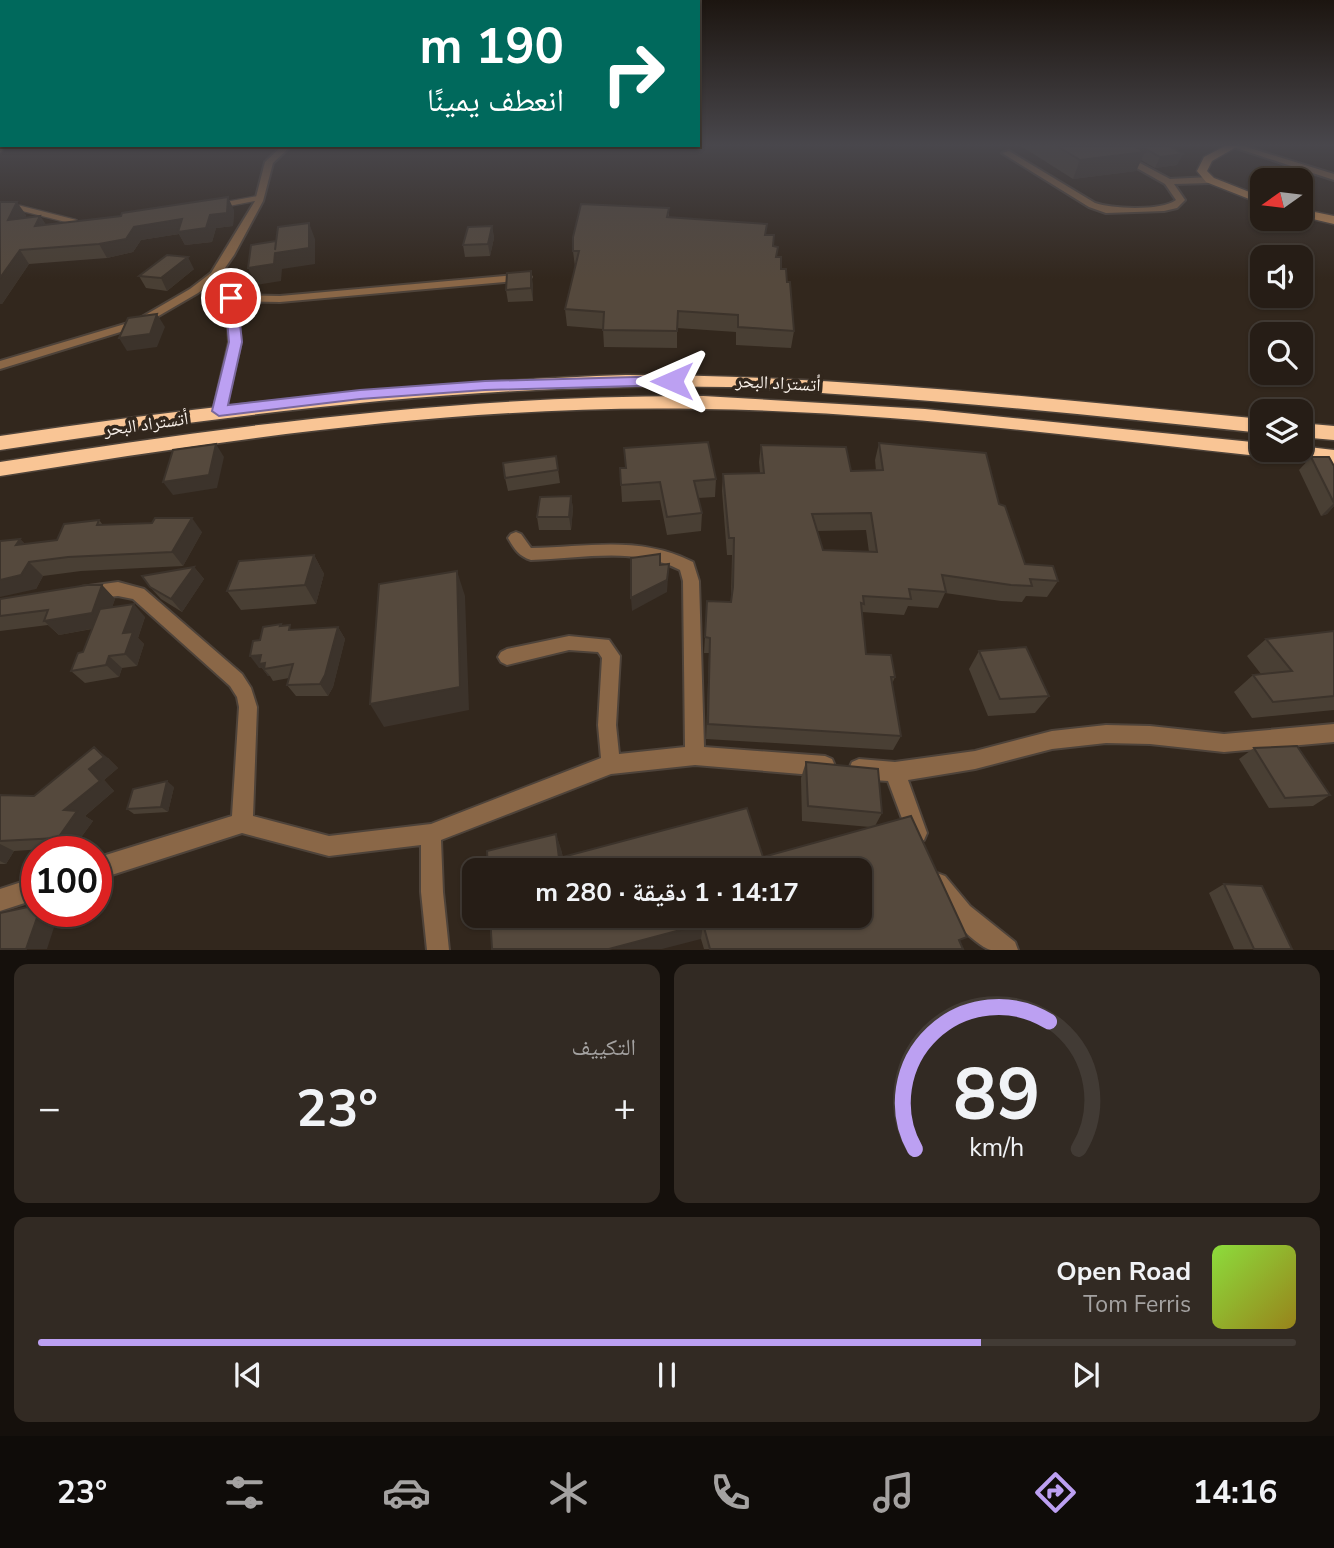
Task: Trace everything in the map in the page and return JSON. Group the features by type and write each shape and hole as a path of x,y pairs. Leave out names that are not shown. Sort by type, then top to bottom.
{"highway":[{"name":"أتستراد البحر","path":"0,443 219,411 360,394 485,385 719,380 980,398 1250,425"},
{"name":"أتستراد البحر","path":"0,469 290,426 498,409 721,402 974,419 1250,449"},
{"path":"1313,431 1334,433"},
{"name":"أتستراد البحر","path":"1313,455 1334,457"}],"main road":[{"path":"1313,215 1334,220"}],"street":[{"path":"0,365 139,323 176,304 215,275 261,190"},
{"path":"1068,190 1108,211 1134,212 1174,206 1181,200 1174,190"},
{"path":"215,275 231,298 235,342 219,411"},
{"path":"231,298 279,299 530,276"},
{"path":"516,538 525,552 531,554 640,552 665,555 687,566 691,581 695,756"},
{"path":"63,595 110,589 138,594 236,680 245,694 248,706 242,823"},
{"path":"508,657 569,643 603,645 611,656 607,725 611,764"},
{"path":"112,864 242,823 329,846 431,834 611,764 695,756 895,772 975,760 1052,740 1078,737 1150,735 1224,743 1334,733"},
{"path":"895,772 937,884 962,914 1007,950"},
{"path":"431,834 432,892 439,950"},
{"path":"0,900 21,893"}],"lane":[{"path":"213,206 259,198"},
{"path":"0,208 20,206 60,220 83,223"}],"building":[{"path":"228,197 227,213 210,215 206,228 178,232 182,219 134,227 126,239 99,244 20,250 0,278 0,202 17,202 8,220 40,216 35,226 121,216 122,213"},
{"path":"581,204 669,208 667,217 767,224 765,235 774,235 773,246 778,247 776,257 781,257 781,269 786,269 787,282 790,282 794,331 738,327 738,315 678,311 677,331 603,330 604,312 565,309 579,251 573,251 573,237"},
{"path":"309,223 309,248 275,253 274,264 248,268 251,245 276,241 275,250 278,227"},
{"path":"492,226 488,244 463,245 468,227"},
{"path":"167,255 188,257 161,278 139,276"},
{"path":"531,271 531,288 506,290 507,273"},
{"path":"157,314 150,334 119,338 128,318"},
{"path":"708,442 716,479 694,481 702,513 667,517 660,482 621,485 620,468 626,468 624,448"},
{"path":"879,443 986,453 999,504 1005,506 1025,564 1053,566 1058,581 1030,579 1032,586 1011,585 942,575 946,592 909,589 911,599 863,596 864,604 861,603 866,654 891,655 895,677 891,677 901,736 708,724 710,638 705,637 707,601 731,602 733,587 734,538 729,538 723,474 764,473 761,445 846,447 851,471 883,470","holes":["871,513 877,552 823,550 812,514"]},
{"path":"216,444 209,475 163,482 173,450"},
{"path":"556,456 558,470 505,478 503,463"},
{"path":"1313,457 1329,457 1334,466 1334,503"},
{"path":"571,496 569,517 537,517 540,497"},
{"path":"155,518 192,518 172,552 68,557 29,562 21,575 0,580 0,541 20,539 16,545 57,540 64,524 99,520 97,525 152,523"},
{"path":"660,554 660,565 669,564 667,580 631,598 631,558"},
{"path":"314,555 305,585 227,591 239,561"},
{"path":"194,567 171,599 150,587 142,576"},
{"path":"457,571 460,687 370,704 379,584"},
{"path":"102,585 92,613 44,621 48,610 0,616 0,599"},
{"path":"134,604 123,633 133,632 125,654 109,656 106,665 71,671 78,653 83,652 100,609"},
{"path":"281,624 280,626 290,625 289,630 338,627 320,684 287,685 293,664 264,669 265,663 259,664 261,655 250,656 253,641 260,640 263,627"},
{"path":"1334,631 1334,696 1273,702 1253,675 1292,671 1266,639"},
{"path":"1026,647 1049,696 1000,699 979,651"},
{"path":"1297,746 1330,795 1285,798 1254,748"},
{"path":"94,747 104,757 89,769 100,781 64,810 77,811 59,836 21,836 21,840 0,841 0,795 34,796"},
{"path":"806,762 878,769 882,813 808,806"},
{"path":"167,781 161,807 127,809 133,789"},
{"path":"747,808 763,857 911,816 967,937 959,940 963,949 710,949 704,928 872,928 872,858 559,858"},
{"path":"556,834 559,858 487,858 487,851"},
{"path":"1224,884 1262,886 1292,949 1254,949"},
{"path":"21,908 21,927 34,927 26,949 0,949 0,913"},
{"path":"491,928 688,928 609,949 492,949"}],"route":[{"path":"231,298 235,342 233,362 219,411 360,394 485,385 672,381"}]}
